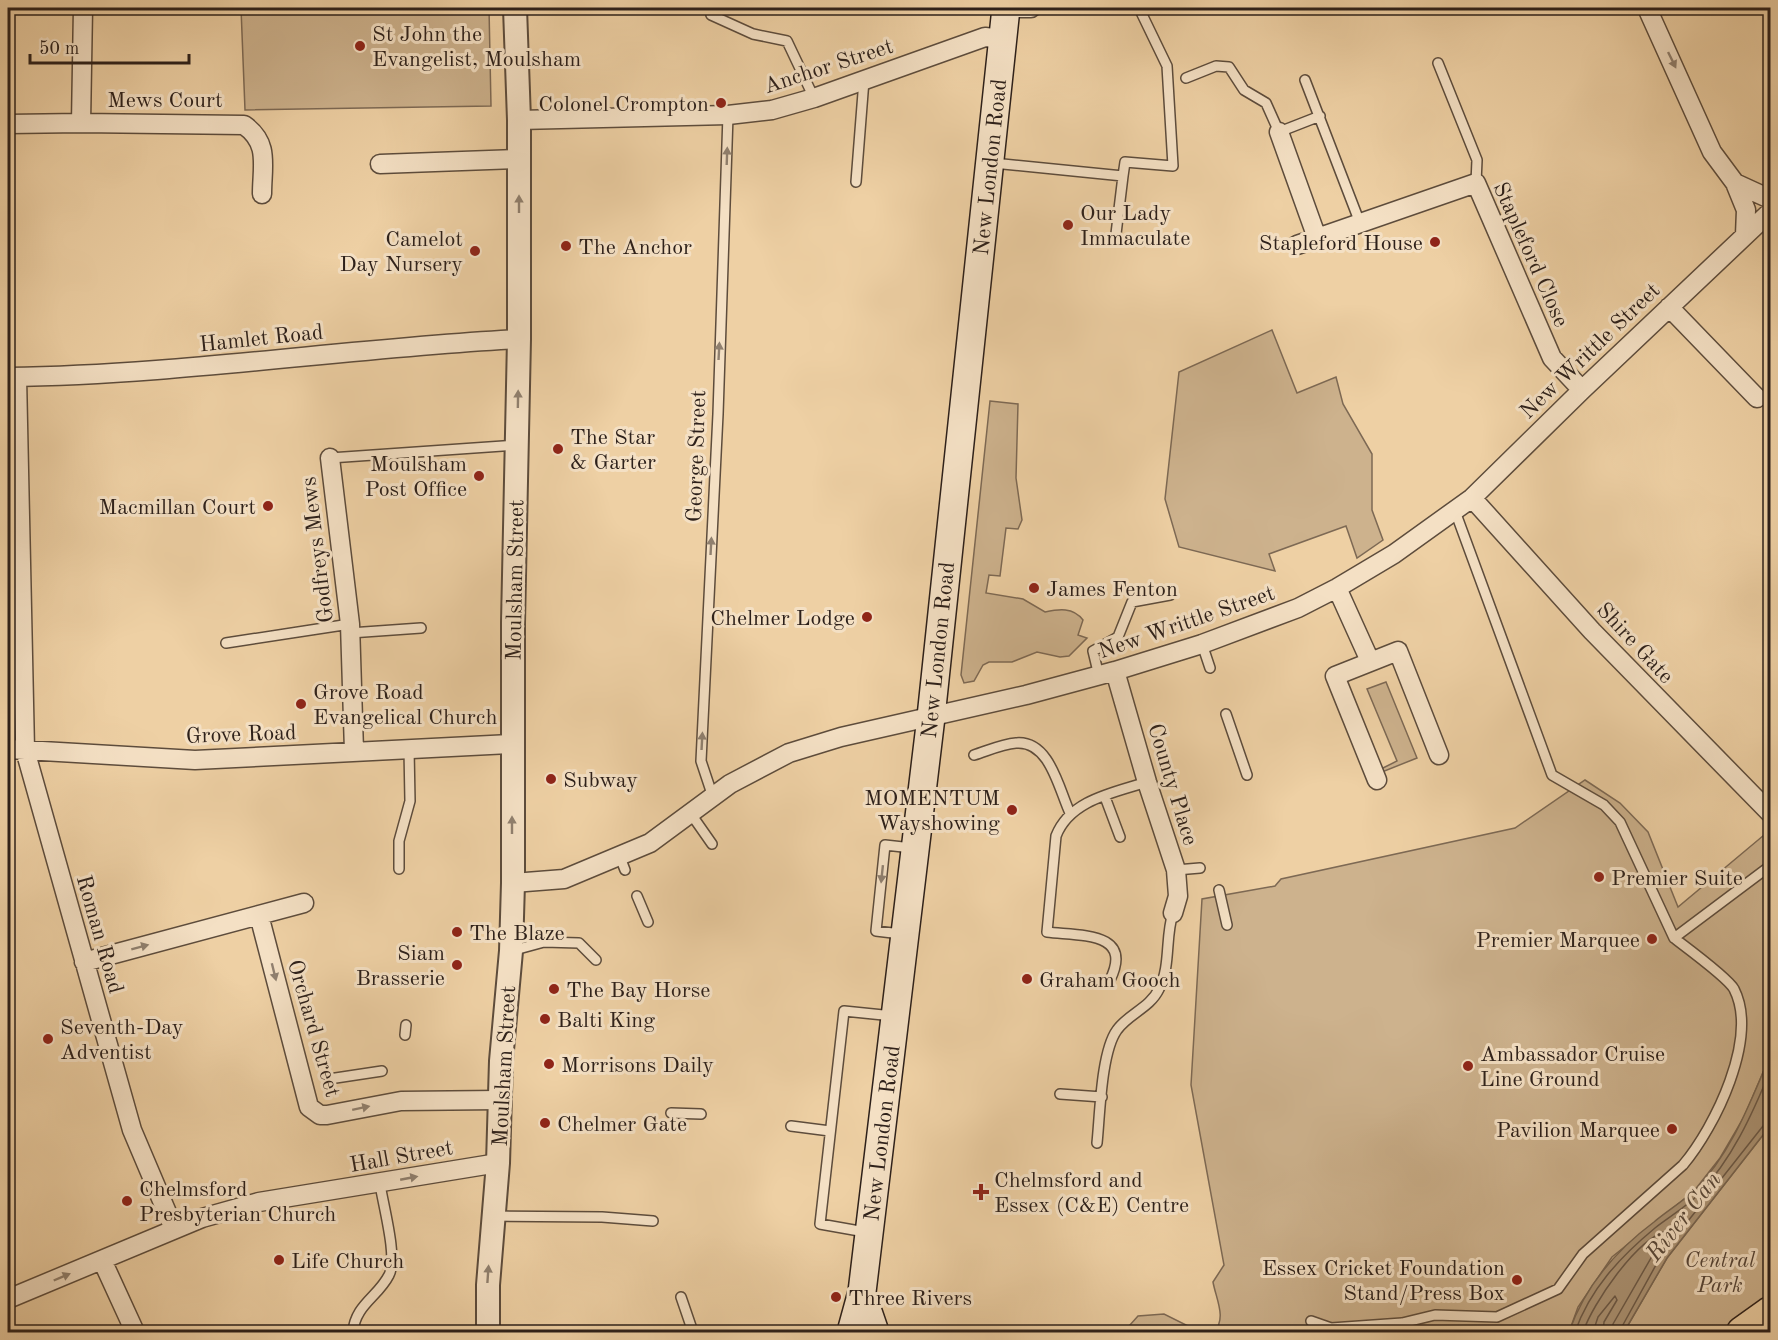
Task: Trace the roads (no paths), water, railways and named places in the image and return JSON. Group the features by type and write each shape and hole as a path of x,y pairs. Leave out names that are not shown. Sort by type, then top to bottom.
{"main road":[{"name":"New London Road","path":"852,1332 862,1292 931,717 1006,8"},
{"name":"New London Road","path":"862,1292 875,1332"},
{"path":"1742,1332 1770,1312"}],"street":[{"name":"Mews Court","path":"81,123 83,8"},
{"name":"Moulsham Street","path":"488,1332 488,1285 498,1163 499,1100 511,951 513,883 512,744 519,339 519,120 515,8"},
{"path":"1006,8 1030,8"},
{"path":"1647,8 1707,142 1735,183 1746,210 1745,235"},
{"name":"Anchor Street","path":"519,120 728,115 772,110 814,98 985,37 1003,39"},
{"name":"Mews Court","path":"8,124 244,125 257,134 263,150 262,194"},
{"path":"1279,132 1317,238"},
{"path":"380,164 519,159"},
{"name":"Stapleford Close","path":"1298,245 1476,183 1552,358 1582,390"},
{"path":"1735,183 1770,200"},
{"name":"New Writtle Street","path":"513,883 564,879 622,864 754,769 789,753 841,737 1107,673 1202,644 1298,608 1337,588 1365,573 1472,498 1770,212"},
{"path":"1669,307 1757,398"},
{"name":"Hamlet Road","path":"12,377 164,371 426,344 519,339"},
{"name":"Roman Road","path":"12,377 16,750 84,962 132,1131 174,1229"},
{"name":"Godfreys Mews","path":"337,458 350,628 354,751"},
{"name":"Shire Gate","path":"1472,498 1600,640 1770,813"},
{"path":"1337,588 1370,662"},
{"path":"1377,780 1335,676 1398,651 1439,755"},
{"name":"County Place","path":"1107,673 1176,870 1178,896 1173,913"},
{"name":"Grove Road","path":"16,750 195,760 512,744"},
{"path":"84,962 304,903"},
{"name":"Orchard Street","path":"260,915 309,1107 320,1115 327,1116 401,1095 499,1100"},
{"name":"Hall Street","path":"8,1299 202,1218 259,1202 498,1163"},
{"path":"102,1260 135,1332"}],"lane":[{"path":"1115,242 1125,162 1173,166 1167,66 1139,8"},
{"path":"711,15 753,34 787,41 814,98"},
{"path":"1438,63 1478,160 1476,183"},
{"path":"1186,78 1216,66 1229,67 1244,90 1266,103 1279,132 1320,116"},
{"path":"856,182 864,80"},
{"path":"1305,80 1360,223"},
{"name":"George Street","path":"713,797 701,761 718,414 728,115"},
{"path":"990,162 1123,176"},
{"name":"Godfreys Mews","path":"337,458 517,444"},
{"path":"1311,1321 1331,1328 1402,1323 1435,1315 1497,1317 1558,1289 1583,1254 1683,1165 1697,1148 1732,1072 1741,1040 1741,1010 1734,987 1674,938 1620,822 1604,805 1552,775 1455,511"},
{"path":"1107,673 1093,651 1118,637 1132,602 1170,596"},
{"path":"226,643 350,628 421,628"},
{"path":"1202,644 1210,668"},
{"path":"1226,714 1246,775"},
{"path":"974,754 1016,743 1028,744 1038,749 1047,760 1070,813"},
{"path":"399,869 399,841 411,801 410,749"},
{"path":"1110,980 1117,966 1116,954 1109,943 1100,938 1047,932 1056,836 1061,824 1070,813 1082,805 1147,782"},
{"path":"1105,797 1120,837"},
{"path":"691,814 712,844"},
{"path":"1674,938 1770,866"},
{"path":"1176,870 1200,868"},
{"path":"1219,890 1227,925"},
{"path":"637,896 648,921"},
{"path":"1097,1143 1112,1040 1124,1023 1153,998 1163,978 1173,913"},
{"path":"511,951 544,942 579,943 596,960"},
{"path":"868,1233 820,1224 844,1011 895,1017"},
{"path":"329,1079 382,1071"},
{"path":"1060,1094 1102,1097"},
{"path":"671,1113 701,1114"},
{"path":"791,1126 830,1131"},
{"path":"352,1332 362,1305 385,1282 392,1266 380,1184"},
{"path":"493,1216 603,1216 653,1221"},
{"path":"681,1297 693,1332"}],"water":[{"name":"River Can","path":"1770,1056 1770,1126 1667,1258 1624,1332 1569,1332 1584,1299 1614,1257 1640,1233 1694,1191 1719,1161 1755,1092"}],"place":[{"name":"St John the Evangelist, Moulsham","path":"360,46"},
{"name":"Colonel Crompton","path":"721,103"},
{"name":"Our Lady Immaculate","path":"1068,225"},
{"name":"Stapleford House","path":"1435,242"},
{"name":"The Anchor","path":"566,246"},
{"name":"Camelot Day Nursery","path":"475,251"},
{"name":"The Star & Garter","path":"558,449"},
{"name":"Moulsham Post Office","path":"479,476"},
{"name":"Macmillan Court","path":"268,506"},
{"name":"James Fenton","path":"1034,588"},
{"name":"Chelmer Lodge","path":"867,617"},
{"name":"Grove Road Evangelical Church","path":"301,704"},
{"name":"Subway","path":"551,779"},
{"name":"MOMENTUM Wayshowing","path":"1012,810"},
{"name":"Premier Suite","path":"1599,877"},
{"name":"The Blaze","path":"457,932"},
{"name":"Premier Marquee","path":"1652,939"},
{"name":"Siam Brasserie","path":"457,965"},
{"name":"Graham Gooch","path":"1027,979"},
{"name":"The Bay Horse","path":"554,989"},
{"name":"Balti King","path":"545,1019"},
{"name":"Seventh-Day Adventist","path":"48,1039"},
{"name":"Morrisons Daily","path":"549,1064"},
{"name":"Ambassador Cruise Line Ground","path":"1468,1066"},
{"name":"Chelmer Gate","path":"545,1123"},
{"name":"Pavilion Marquee","path":"1672,1129"},
{"name":"Chelmsford and Essex (C&E) Centre","path":"981,1192"},
{"name":"Chelmsford Presbyterian Church","path":"127,1201"},
{"name":"Life Church","path":"279,1260"},
{"name":"Essex Cricket Foundation Stand/Press Box","path":"1517,1280"},
{"name":"Three Rivers","path":"836,1297"}],"park label":[{"name":"Central Park","path":"1720,1272"}]}
